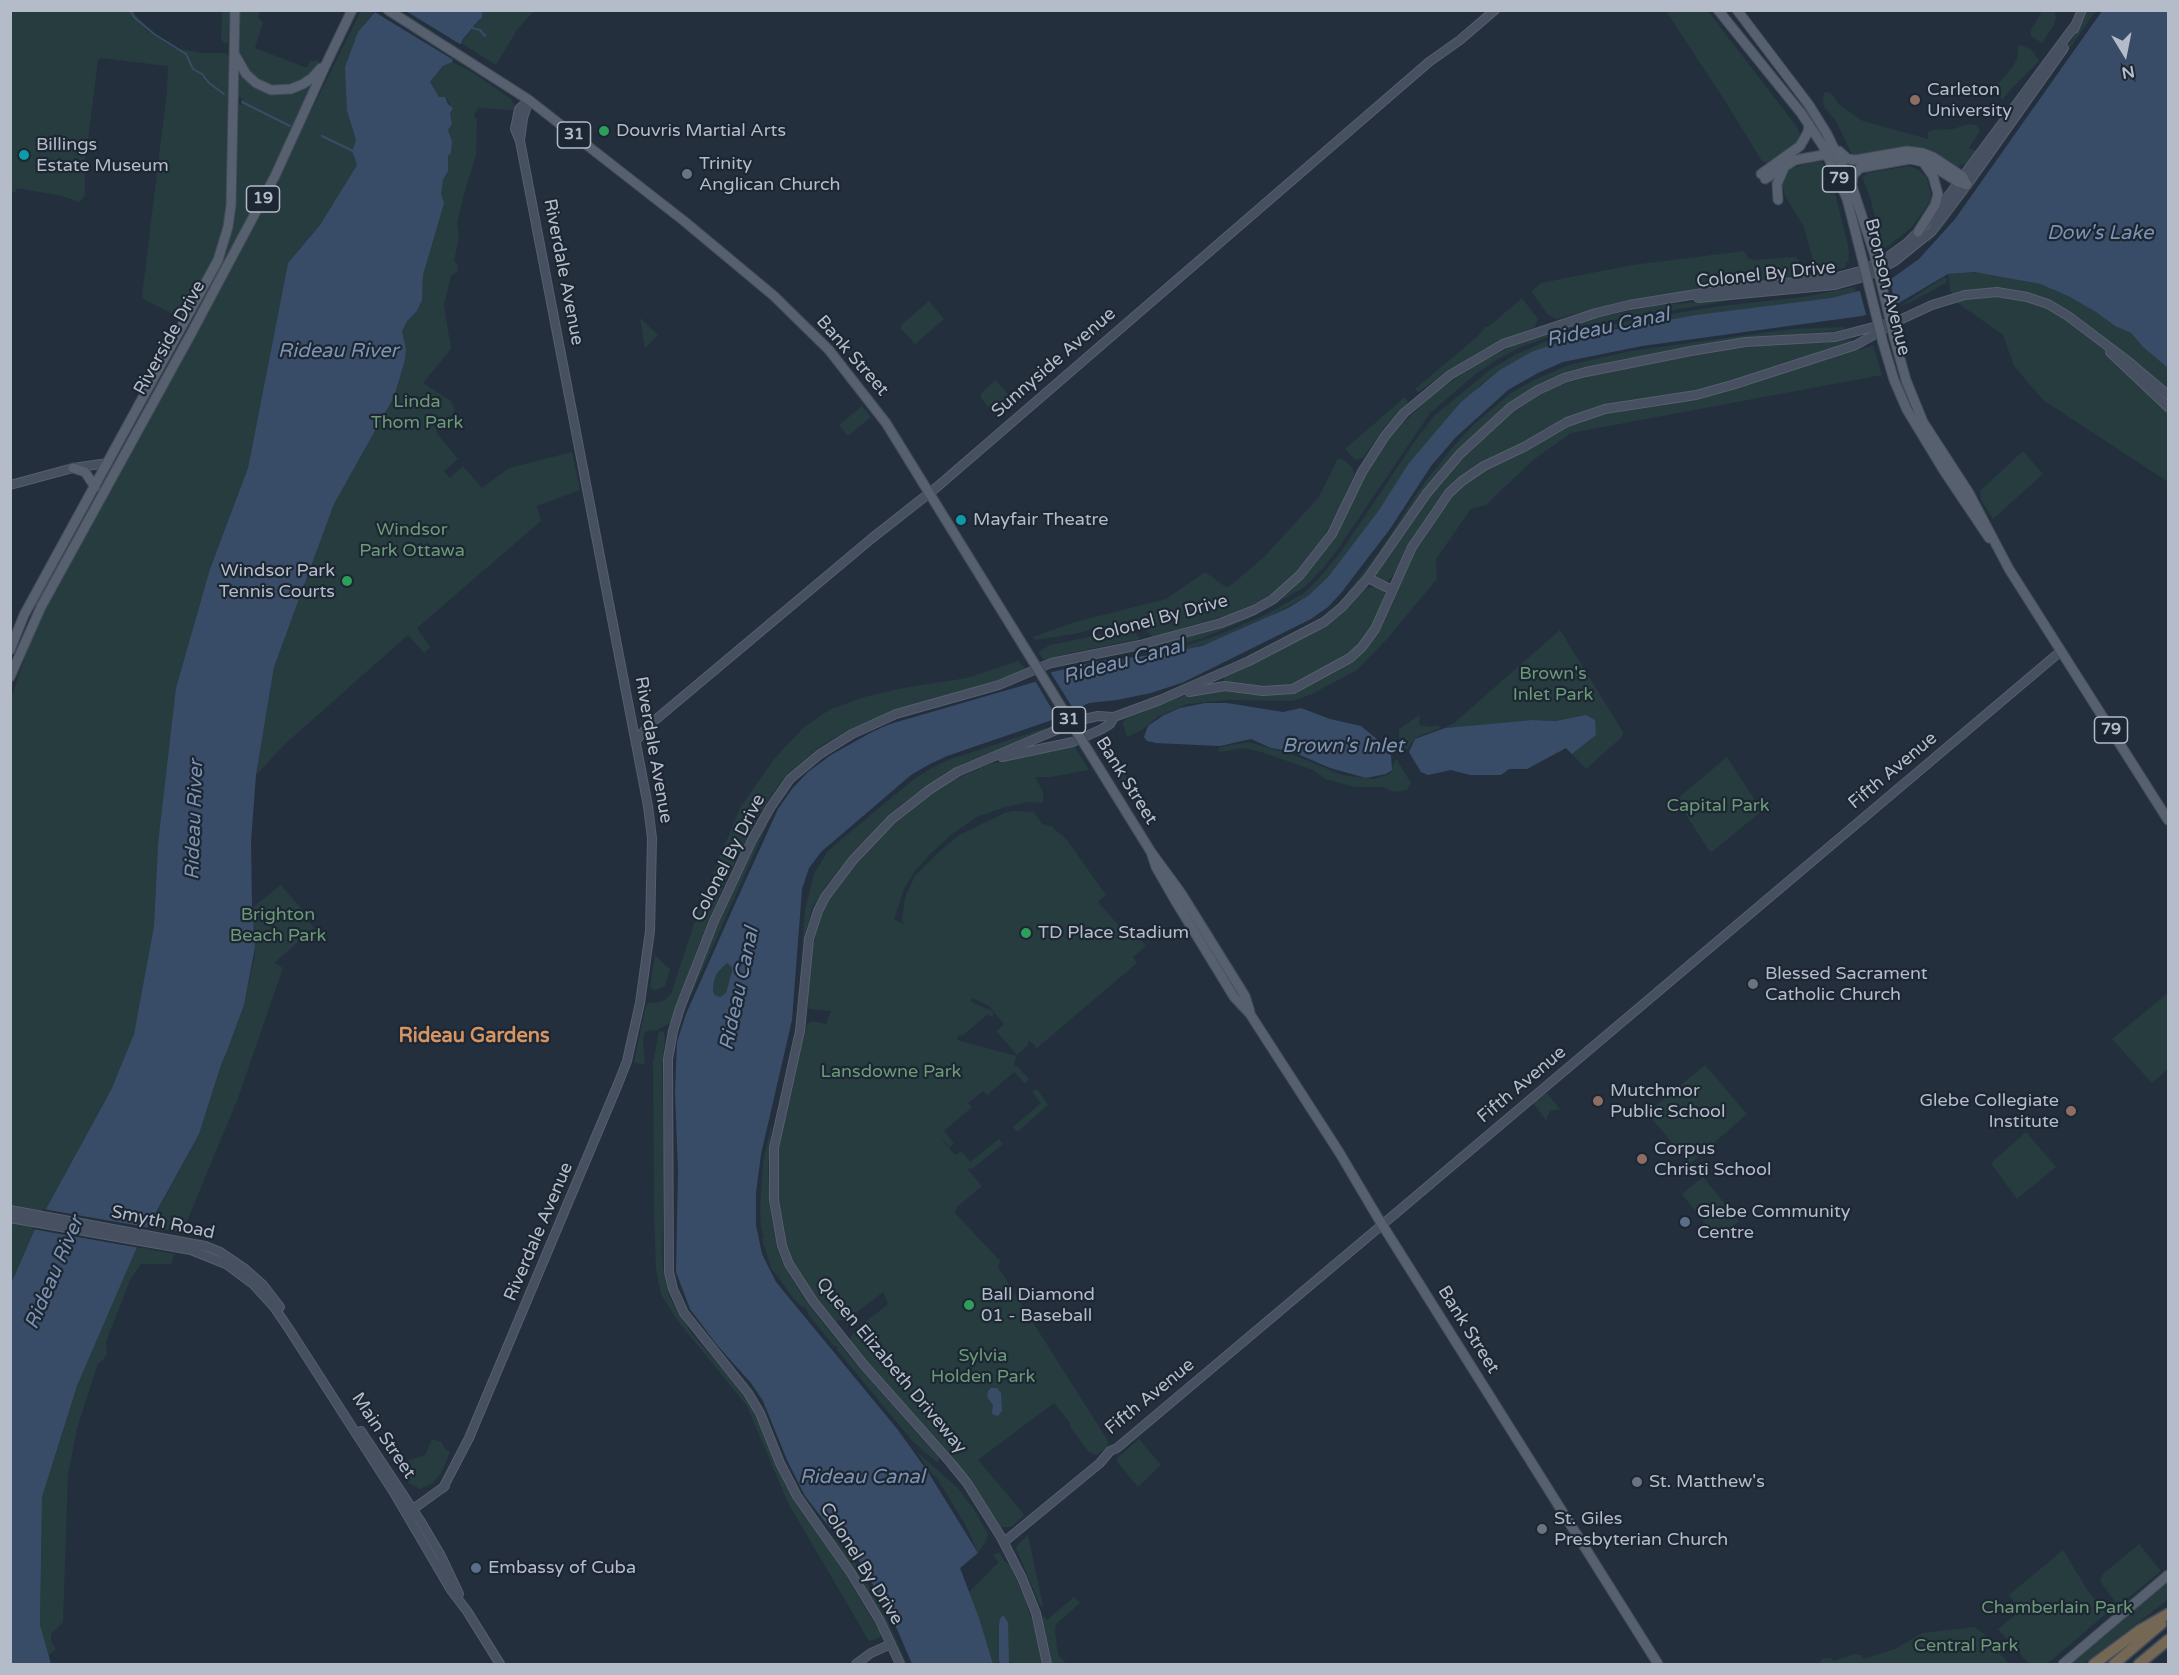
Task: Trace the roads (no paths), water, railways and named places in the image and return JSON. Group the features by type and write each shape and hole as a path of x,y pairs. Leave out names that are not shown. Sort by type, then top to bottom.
{"highway":[{"path":"2094,1665 2140,1630 2169,1617"},
{"path":"2114,1665 2169,1617"},
{"path":"2139,1665 2169,1640"}],"main road":[{"name":"Riverside Drive","path":"10,677 41,607 218,260 228,227 231,205 235,10"},
{"name":"Riverside Drive","path":"10,650 24,615 94,487 112,465 192,332 275,176 352,10"},
{"name":"Bank Street","path":"388,10 530,100 684,221 791,312 832,353 852,377 886,423 930,493 1151,852 1156,867 1204,940 1245,996 1251,1014 1658,1665"},
{"name":"Sunnyside Avenue","path":"636,741 648,726 871,538 930,493 1429,62 1460,40 1495,10"},
{"name":"Bronson Avenue","path":"1718,10 1831,151 1849,206 1883,343 1900,396 1914,423 1981,529 1996,547 2169,820"},
{"name":"Bronson Avenue","path":"1737,10 1809,105 1831,151 1852,186 1874,253 1906,380 1919,414 1988,526 1996,547"},
{"name":"Colonel By Drive","path":"900,1665 880,1621 851,1573 797,1496 780,1463 760,1413 748,1393 684,1313 673,1289 669,1272 670,1047 680,1008 714,921 752,840 790,779 820,754 852,734 896,714 999,685 1051,663 1185,634 1254,610 1285,589 1332,534 1362,472 1385,436 1404,413 1450,375 1503,344 1596,313 1709,292 1852,274 1885,259 1932,219 2069,42 2082,10"},
{"path":"234,53 246,74 256,83 271,90 291,89 303,84 327,62"},
{"name":"Riverdale Avenue","path":"409,1511 443,1488 453,1478 618,1084 629,1051 648,953 652,878 651,822 520,140 515,129 521,105 530,100"},
{"path":"1809,124 1808,132 1800,146 1763,176 1795,160 1831,151 1855,160 1907,151 1933,157 1962,181"},
{"path":"1852,186 1853,175 1864,166 1906,159 1922,160 1962,181"},
{"path":"1918,232 1935,205 1938,194 1933,176 1922,160"},
{"path":"1778,200 1778,179 1787,164"},
{"name":"Colonel By Drive","path":"1659,300 1731,297 1810,289 1843,284 1867,276 1895,261 1925,238 1962,181"},
{"name":"Queen Elizabeth Driveway","path":"1160,700 1211,687 1286,690 1301,686 1343,663 1362,647 1379,622 1412,547 1442,502 1457,485 1484,466 1581,416 1613,407 1720,389 1856,345 1897,321 1932,305 1965,295 1997,292 2027,297 2048,304 2092,334 2169,395"},
{"name":"Queen Elizabeth Driveway","path":"1047,1665 1036,1613 1022,1578 1004,1542 967,1483 864,1365 808,1294 789,1264 782,1246 774,1200 776,1135 800,1031 809,939 821,904 853,860 892,819 946,779 1080,720 1098,716 1114,717 1160,700 1315,628 1342,607 1368,578 1427,493 1460,454 1511,407 1546,386 1586,372 1691,351 1746,342 1835,338 1897,321"},
{"name":"Queen Elizabeth Driveway","path":"2092,334 2121,364 2169,407"},
{"path":"10,485 73,468 112,465"},
{"path":"73,468 85,472 94,487"},
{"path":"1368,578 1392,590"},
{"name":"Fifth Avenue","path":"1004,1542 2061,651"},
{"name":"Queen Elizabeth Driveway","path":"987,760 1073,742 1102,729 1110,724 1114,717"},
{"name":"Smyth Road","path":"10,1210 158,1240 191,1250 216,1259 242,1274 264,1295"},
{"name":"Smyth Road","path":"10,1218 158,1240 193,1242 213,1249 241,1265 263,1285"},
{"name":"Main Street","path":"263,1285 287,1316 409,1511"},
{"name":"Main Street","path":"264,1295 440,1554 467,1611 500,1665"},
{"path":"2063,1665 2169,1575"},
{"path":"856,1665 871,1653 891,1644"}],"water":[{"name":"Rideau River","path":"376,11 483,11 482,18 463,39 452,62 443,66 430,82 439,97 445,97 453,108 450,114 452,124 448,130 452,141 451,153 448,156 448,171 443,180 441,194 444,203 423,275 422,300 402,331 406,349 405,360 394,397 334,504 274,667 256,775 251,841 255,947 244,1005 221,1065 199,1134 137,1247 77,1386 42,1497 40,1625 51,1664 11,1664 11,1284 34,1231 111,1090 134,1034 154,926 158,844 176,688 210,569 248,468 288,263 320,225 357,165 352,151 356,140 347,111 345,67 358,32"},
{"name":"Rideau Canal","path":"2102,11 2168,11 2168,368 2143,347 2131,333 2115,326 2068,296 2040,284 1975,272 1948,274 1897,304 1862,316 1642,346 1563,362 1508,390 1456,437 1431,466 1390,529 1341,593 1328,607 1311,619 1184,682 1151,693 1089,703 1055,719 947,756 928,765 911,775 821,852 809,868 802,889 792,1020 761,1154 756,1193 756,1225 762,1254 776,1282 898,1430 928,1472 978,1553 960,1568 993,1664 912,1664 897,1629 855,1554 805,1496 787,1460 763,1401 690,1309 676,1272 677,1042 686,1014 778,809 792,789 808,772 831,755 890,724 1035,682 1052,672 1099,661 1161,654 1202,646 1288,608 1309,595 1328,577 1379,510 1409,463 1461,402 1500,370 1531,352 1577,336 1696,315 1831,298 1875,287 1891,279 1919,259 1955,219","holes":["727,963 732,967 726,993 720,997 715,995 713,991 717,973"]},
{"name":"Brown's Inlet","path":"1205,703 1227,703 1283,712 1301,708 1330,719 1361,726 1391,755 1392,770 1386,774 1366,778 1330,768 1293,752 1271,748 1251,739 1220,746 1156,743 1147,741 1144,737 1148,726 1164,715 1180,708"},
{"name":"Brown's Inlet","path":"1586,715 1595,720 1596,735 1572,754 1566,748 1527,769 1509,769 1501,775 1470,775 1451,770 1428,775 1421,772 1409,752 1415,739 1445,728 1532,720 1556,721"},
{"path":"991,1388 997,1388 1001,1393 1002,1411 998,1416 992,1414 993,1405 987,1397"},
{"path":"1003,1615 1008,1622 1009,1664 1000,1664 999,1660 999,1625"}],"waterway":[{"path":"130,10 134,17 154,34 186,54 193,69 224,94"},
{"path":"472,28 480,30 485,36"},
{"path":"242,102 290,126"},
{"path":"322,136 355,152"}],"place":[{"name":"Carleton University","path":"1915,100"},
{"name":"Douvris Martial Arts","path":"604,131"},
{"name":"Billings Estate Museum","path":"24,155"},
{"name":"Trinity Anglican Church","path":"687,174"},
{"name":"Mayfair Theatre","path":"961,520"},
{"name":"Windsor Park Tennis Courts","path":"347,581"},
{"name":"TD Place Stadium","path":"1026,933"},
{"name":"Blessed Sacrament Catholic Church","path":"1753,984"},
{"name":"Mutchmor Public School","path":"1598,1101"},
{"name":"Glebe Collegiate Institute","path":"2071,1111"},
{"name":"Corpus Christi School","path":"1642,1159"},
{"name":"Glebe Community Centre","path":"1685,1222"},
{"name":"Ball Diamond 01 - Baseball","path":"969,1305"},
{"name":"St. Matthew's","path":"1637,1482"},
{"name":"St. Giles Presbyterian Church","path":"1542,1529"},
{"name":"Embassy of Cuba","path":"476,1568"}],"district":[{"name":"Rideau Gardens","path":"474,1037"}],"water label":[{"name":"Dow's Lake","path":"2100,234"}],"park label":[{"name":"Linda Thom Park","path":"417,412"},
{"name":"Windsor Park Ottawa","path":"412,540"},
{"name":"Brown's Inlet Park","path":"1553,684"},
{"name":"Capital Park","path":"1718,806"},
{"name":"Brighton Beach Park","path":"278,925"},
{"name":"Lansdowne Park","path":"891,1072"},
{"name":"Sylvia Holden Park","path":"983,1366"},
{"name":"Chamberlain Park","path":"2057,1608"},
{"name":"Central Park","path":"1966,1646"}]}
